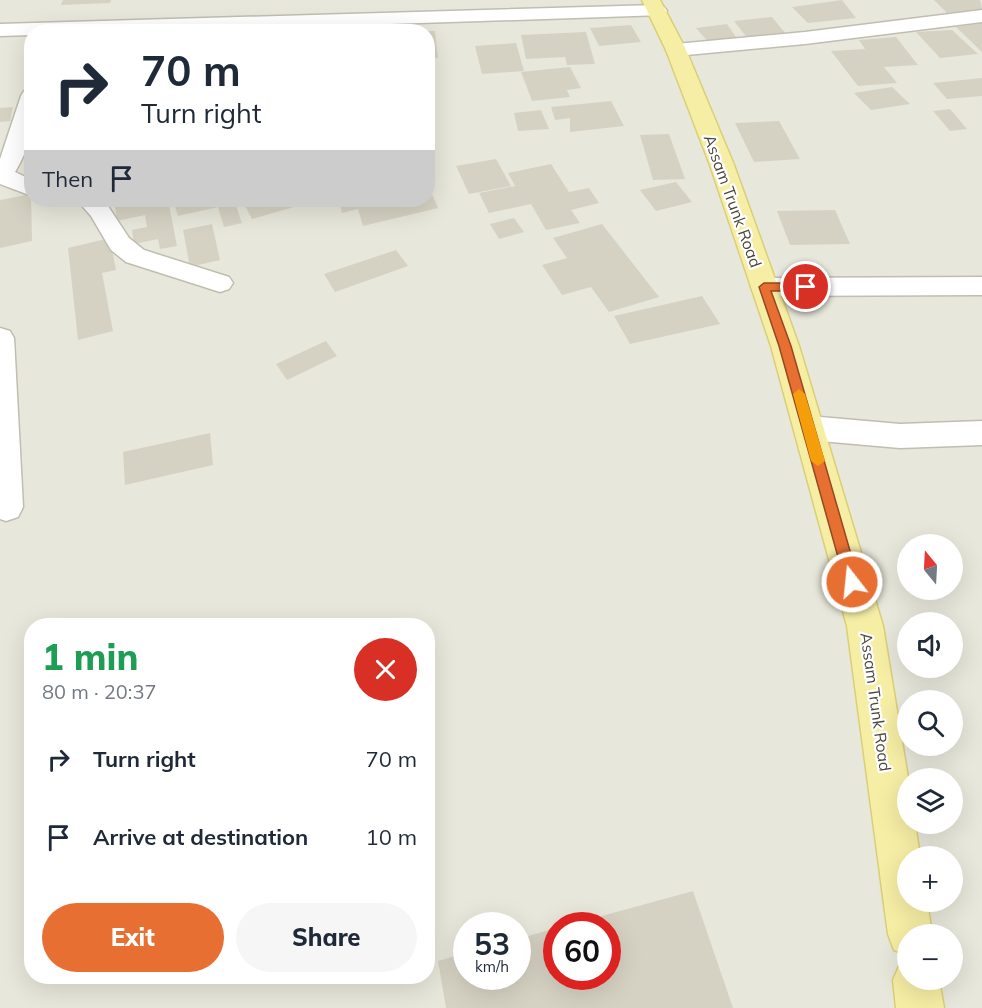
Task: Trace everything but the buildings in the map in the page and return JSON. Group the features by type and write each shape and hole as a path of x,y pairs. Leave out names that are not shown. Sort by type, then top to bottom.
{"main road":[{"name":"Assam Trunk Road","path":"654,5 676,50 722,165 785,346 865,626 909,924"},
{"path":"917,990 920,1008"}],"street":[{"path":"0,13 499,0"},
{"path":"339,24 654,5"},
{"path":"676,50 816,37 982,16"},
{"path":"0,30 24,30"},
{"path":"24,121 12,158 1,176 24,186"},
{"path":"98,207 124,250 220,283"},
{"path":"764,287 982,286"},
{"path":"0,338 6,507"},
{"path":"809,428 900,436 982,432"}],"shaded area":[{"path":"0,0 982,0 982,1008 0,1008"}],"slow traffic":[{"path":"799,394 818,461"}],"route":[{"path":"806,287 764,287 785,346 852,582"}]}
